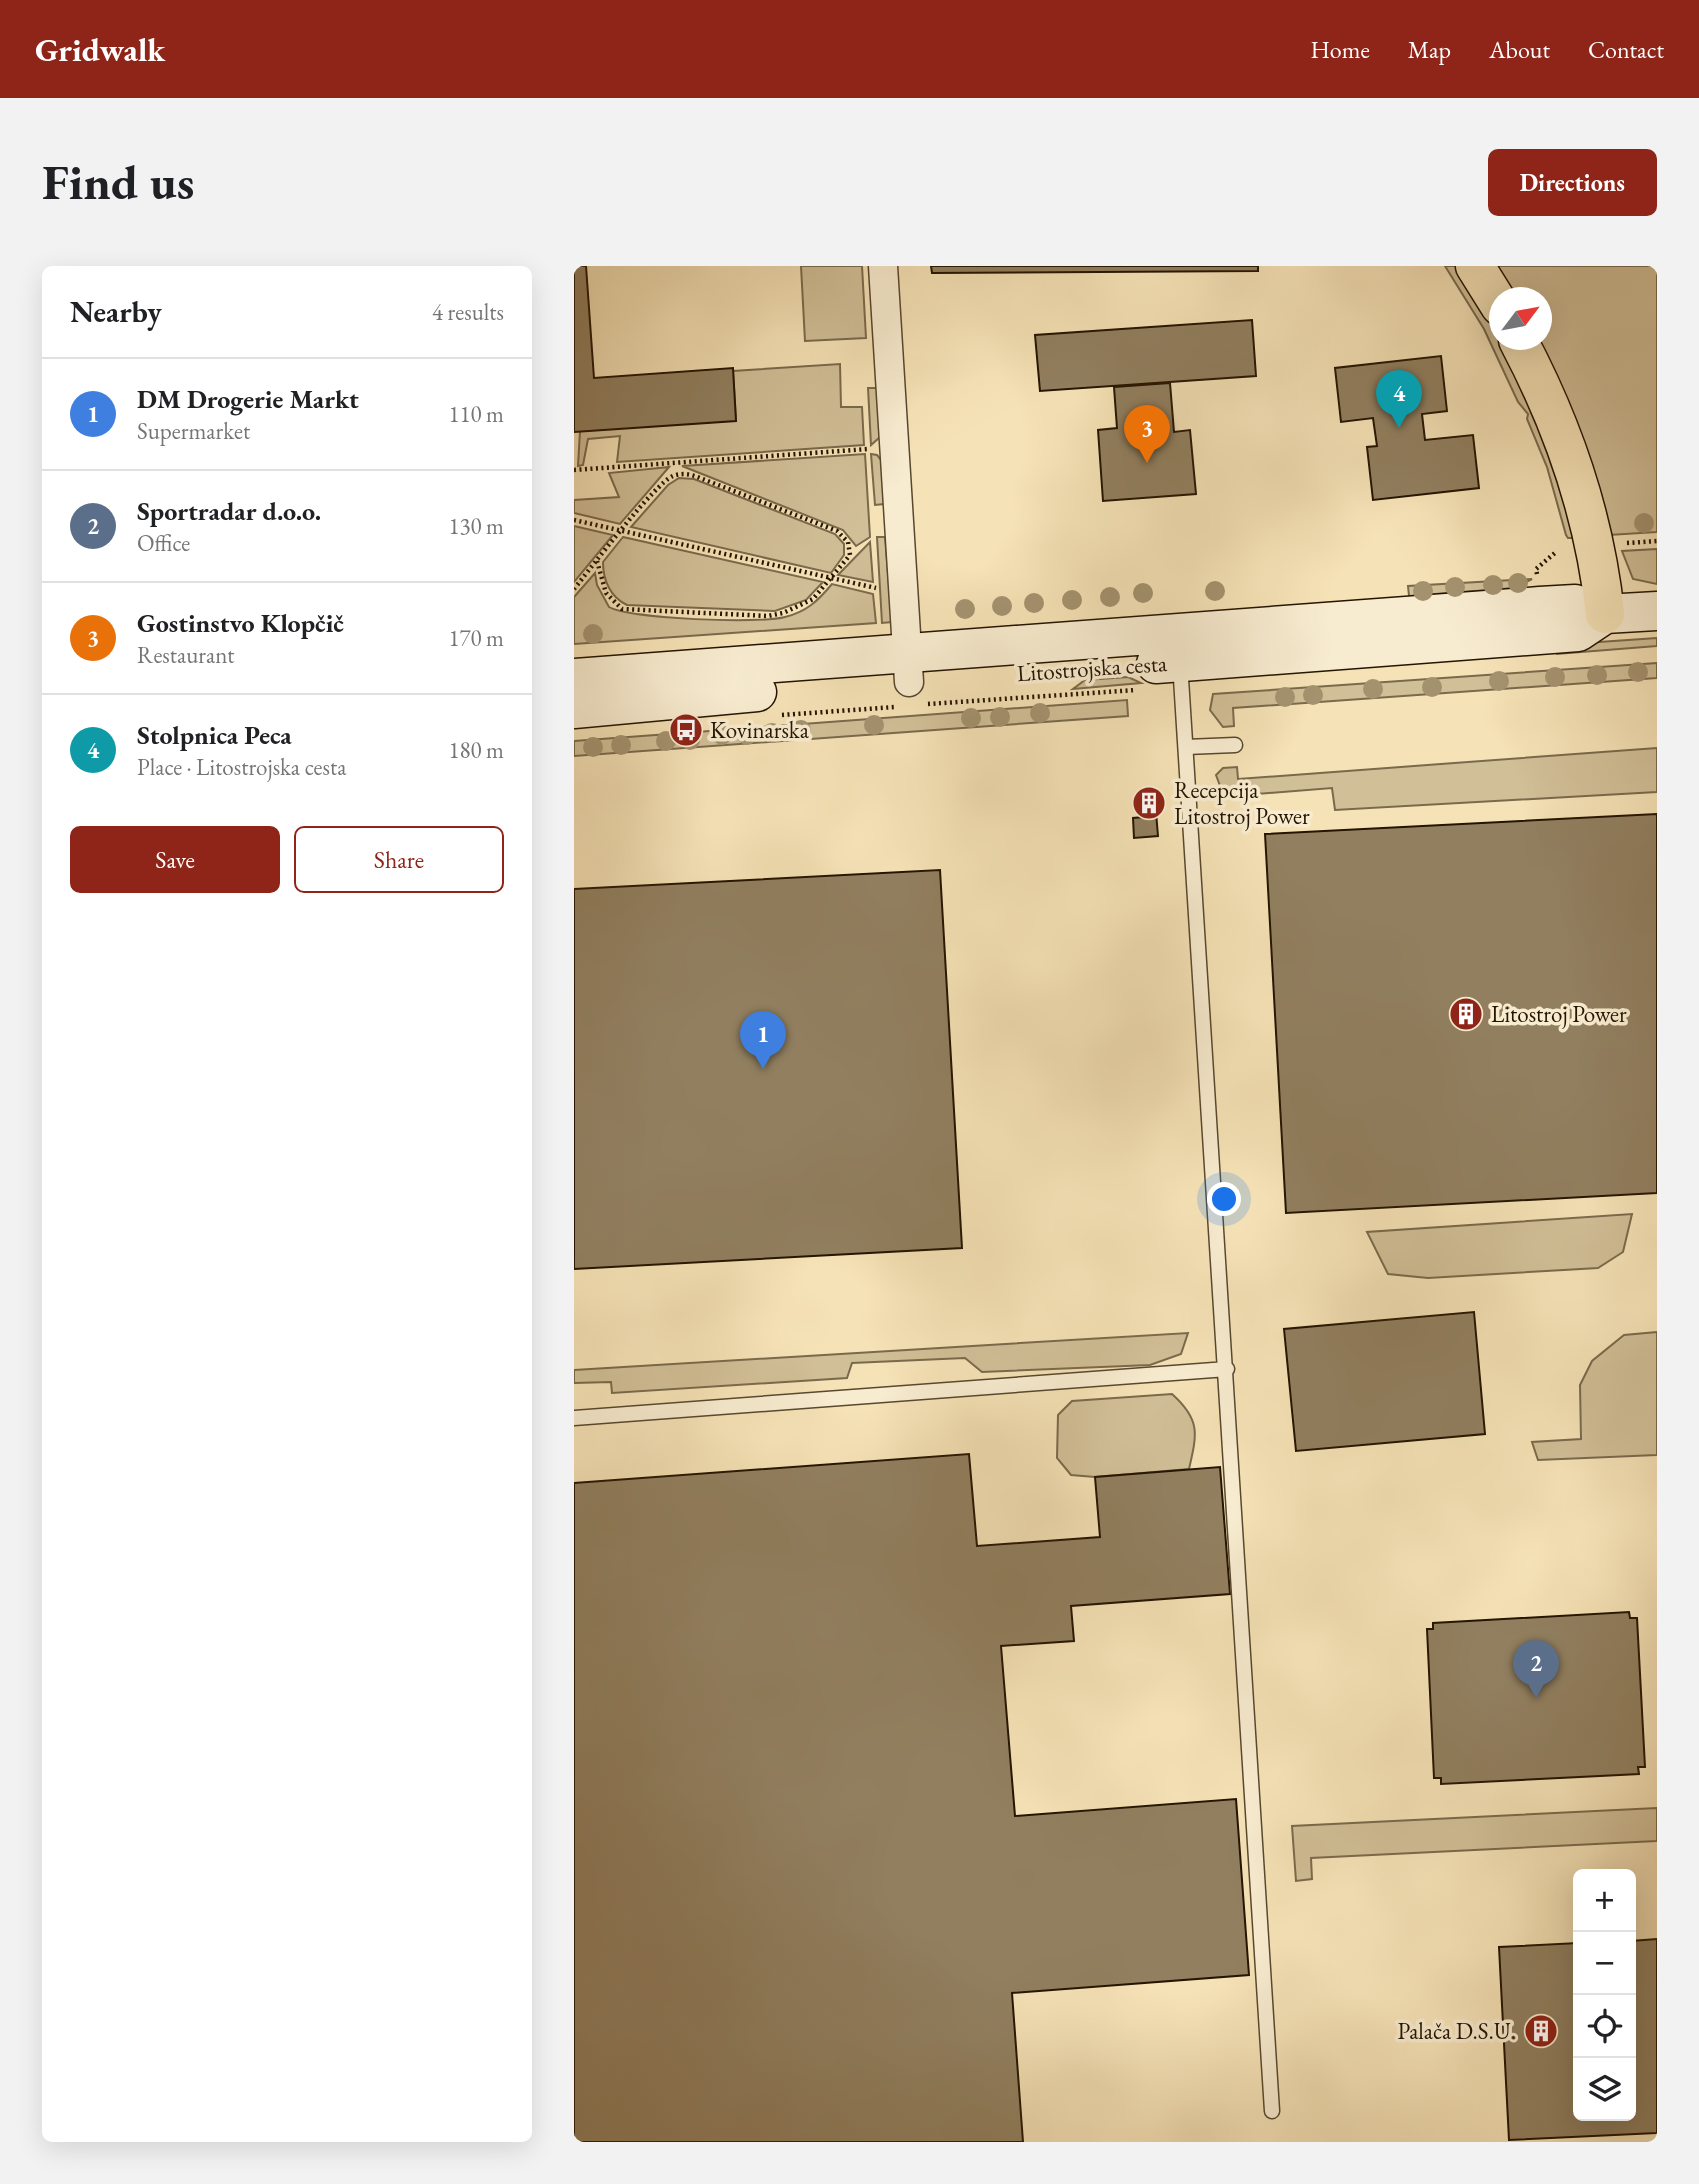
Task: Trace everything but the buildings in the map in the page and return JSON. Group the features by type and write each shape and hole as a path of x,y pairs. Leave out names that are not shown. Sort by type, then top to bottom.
{"highway":[{"path":"1475,266 1489,288"},
{"path":"1522,350 1569,458 1594,535 1605,614"}],"main road":[{"name":"Litostrojska cesta","path":"574,709 737,693 909,687 1180,661 1403,632 1578,632 1605,614 1657,611"},
{"name":"Litostrojska cesta","path":"574,678 909,687"}],"street":[{"path":"883,266 909,687"}],"lane":[{"path":"1180,661 1227,1368 1272,2111"},
{"path":"1186,747 1236,744"},
{"path":"574,1418 1227,1368"}],"path":[{"path":"574,470 894,448"},
{"path":"676,463 677,474"},
{"path":"574,589 597,561 622,531 664,482 677,474 695,476 841,534 848,542 850,555 813,599 783,613 768,616 633,610 618,606 609,598 597,561"},
{"path":"574,520 876,588"},
{"path":"1616,545 1657,541"},
{"path":"1536,569 1556,552"},
{"name":"Litostrojska cesta","path":"778,715 909,687 1180,661"}],"shaded area":[{"path":"801,266 862,266 866,338 805,341"},
{"path":"1445,266 1458,266 1489,320 1489,340"},
{"path":"1486,266 1657,266 1657,532 1609,535 1532,350 1552,350 1552,287 1498,287"},
{"path":"1494,350 1505,350 1556,463 1574,538 1568,538 1566,535 1547,467 1527,419 1528,414 1518,402"},
{"path":"840,364 841,407 862,407 864,445 617,462 620,436 588,439 583,465 578,466 580,431 736,420 733,371"},
{"path":"868,388 878,388 880,437 871,445"},
{"path":"865,454 870,537 856,546 843,530 682,466"},
{"path":"871,454 877,455 882,461 884,504 875,505"},
{"path":"669,467 620,524 574,513 574,500 619,497 609,473"},
{"path":"679,478 694,479 835,534 844,544 844,555 831,573 631,527 668,485"},
{"path":"574,526 613,535 574,582"},
{"path":"623,537 823,582 806,600 775,611 627,605 612,593 603,569 603,562"},
{"path":"877,537 885,537 892,622 882,623"},
{"path":"870,542 873,582 838,575"},
{"path":"1657,549 1657,584 1633,579 1622,551"},
{"path":"595,573 597,585 609,607 642,615 750,620 785,617 817,601 832,584 873,594 876,623 574,644 574,597"},
{"path":"1532,579 1515,588 1409,596 1408,586"},
{"path":"1657,638 1657,646 1557,654 1556,645"},
{"path":"1657,663 1657,678 1233,708 1234,726 1223,727 1210,710 1213,694"},
{"path":"1128,677 1141,683 1073,689 1085,680"},
{"path":"1127,700 1128,716 574,756 574,741"},
{"path":"1657,748 1657,792 1335,810 1332,788 1232,796 1222,791 1216,775 1223,768 1237,767 1238,779"},
{"path":"1632,1214 1623,1252 1598,1268 1428,1278 1388,1274 1367,1232"},
{"path":"1657,1332 1657,1455 1538,1460 1532,1442 1581,1439 1580,1385 1592,1361 1624,1335"},
{"path":"1188,1333 1181,1354 1150,1365 982,1372 965,1358 852,1363 847,1378 612,1393 611,1382 574,1383 574,1370"},
{"path":"1172,1394 1188,1412 1194,1428 1194,1446 1189,1469 1095,1477 1071,1475 1057,1458 1058,1415 1072,1401"},
{"path":"1657,1808 1657,1841 1311,1858 1312,1879 1296,1881 1292,1826"}],"place":[{"name":"Stolpnica Peca","path":"1399,428"},
{"name":"Gostinstvo Klopčič","path":"1147,463"},
{"name":"Kovinarska","path":"686,730"},
{"name":"Recepcija Litostroj Power","path":"1149,803"},
{"name":"Litostroj Power","path":"1466,1014"},
{"name":"DM Drogerie Markt","path":"763,1069"},
{"name":"Sportradar d.o.o.","path":"1536,1698"},
{"name":"Palača D.S.U.","path":"1541,2031"}]}
